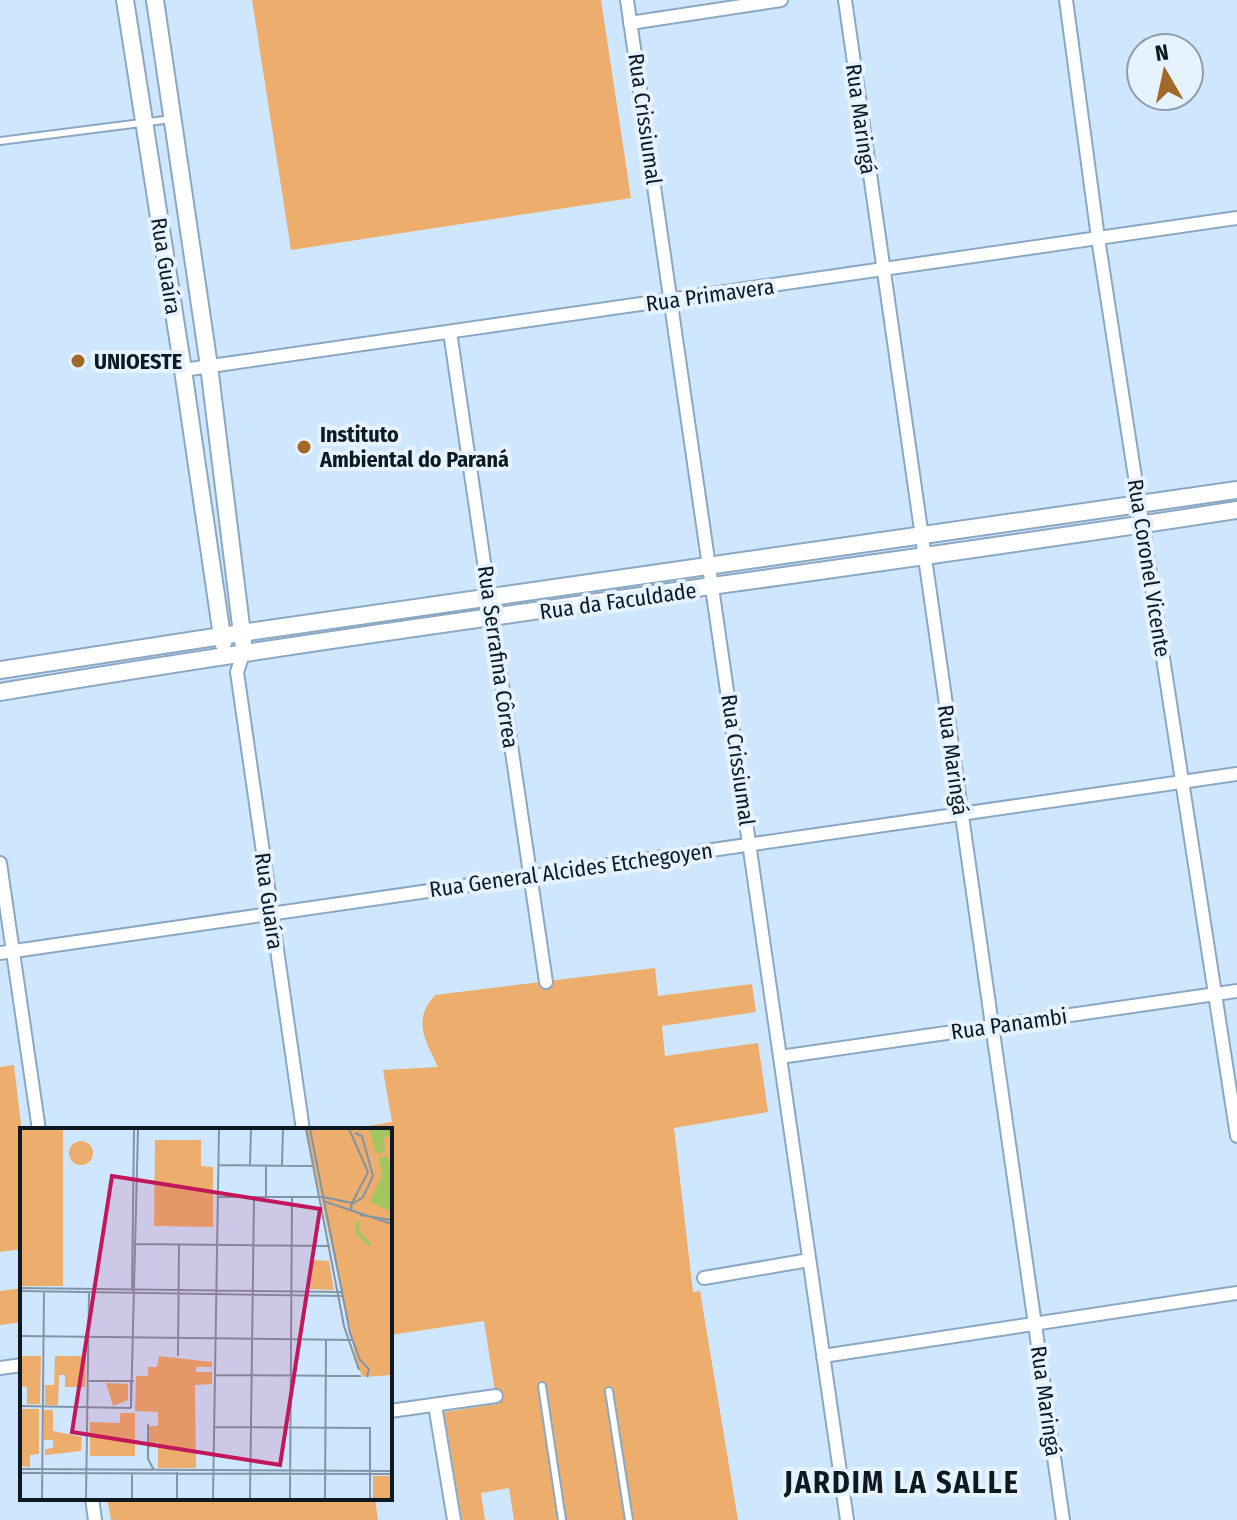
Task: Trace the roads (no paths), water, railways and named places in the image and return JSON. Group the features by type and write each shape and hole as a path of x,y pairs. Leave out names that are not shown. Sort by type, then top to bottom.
{"street":[{"name":"Rua Guaíra","path":"125,0 222,636 225,654 237,672 303,1128"},
{"name":"Rua Guaíra","path":"155,0 209,366 244,651 237,672"},
{"name":"Rua Crissiumal","path":"627,0 847,1520"},
{"path":"630,23 781,0"},
{"name":"Rua Maringá","path":"845,0 1063,1520"},
{"name":"Rua Coronel Vicente","path":"1066,0 1098,238 1237,1136"},
{"name":"Rua Primavera","path":"183,370 1237,218"},
{"name":"Rua Serrafina Côrrea","path":"450,332 546,982"},
{"name":"Rua da Faculdade","path":"0,670 1237,490"},
{"name":"Rua da Faculdade","path":"0,692 244,651 713,588 1237,510"},
{"name":"Rua General Alcides Etchegoyen","path":"7,952 1237,774"},
{"path":"0,863 7,952 39,1128"},
{"name":"Rua Panambi","path":"780,1057 1237,991"},
{"path":"704,1278 809,1260"},
{"path":"823,1356 1237,1293"},
{"path":"0,1368 20,1365"},
{"path":"392,1411 496,1396"},
{"path":"435,1405 454,1520"},
{"path":"92,1500 95,1520"}],"lane":[{"path":"0,141 172,119"},
{"path":"542,1386 562,1520"},
{"path":"609,1391 629,1520"}],"place":[{"name":"UNIOESTE","path":"78,361"},
{"name":"Instituto Ambiental do Paraná","path":"304,447"}],"district":[{"name":"JARDIM LA SALLE","path":"902,1483"}]}
